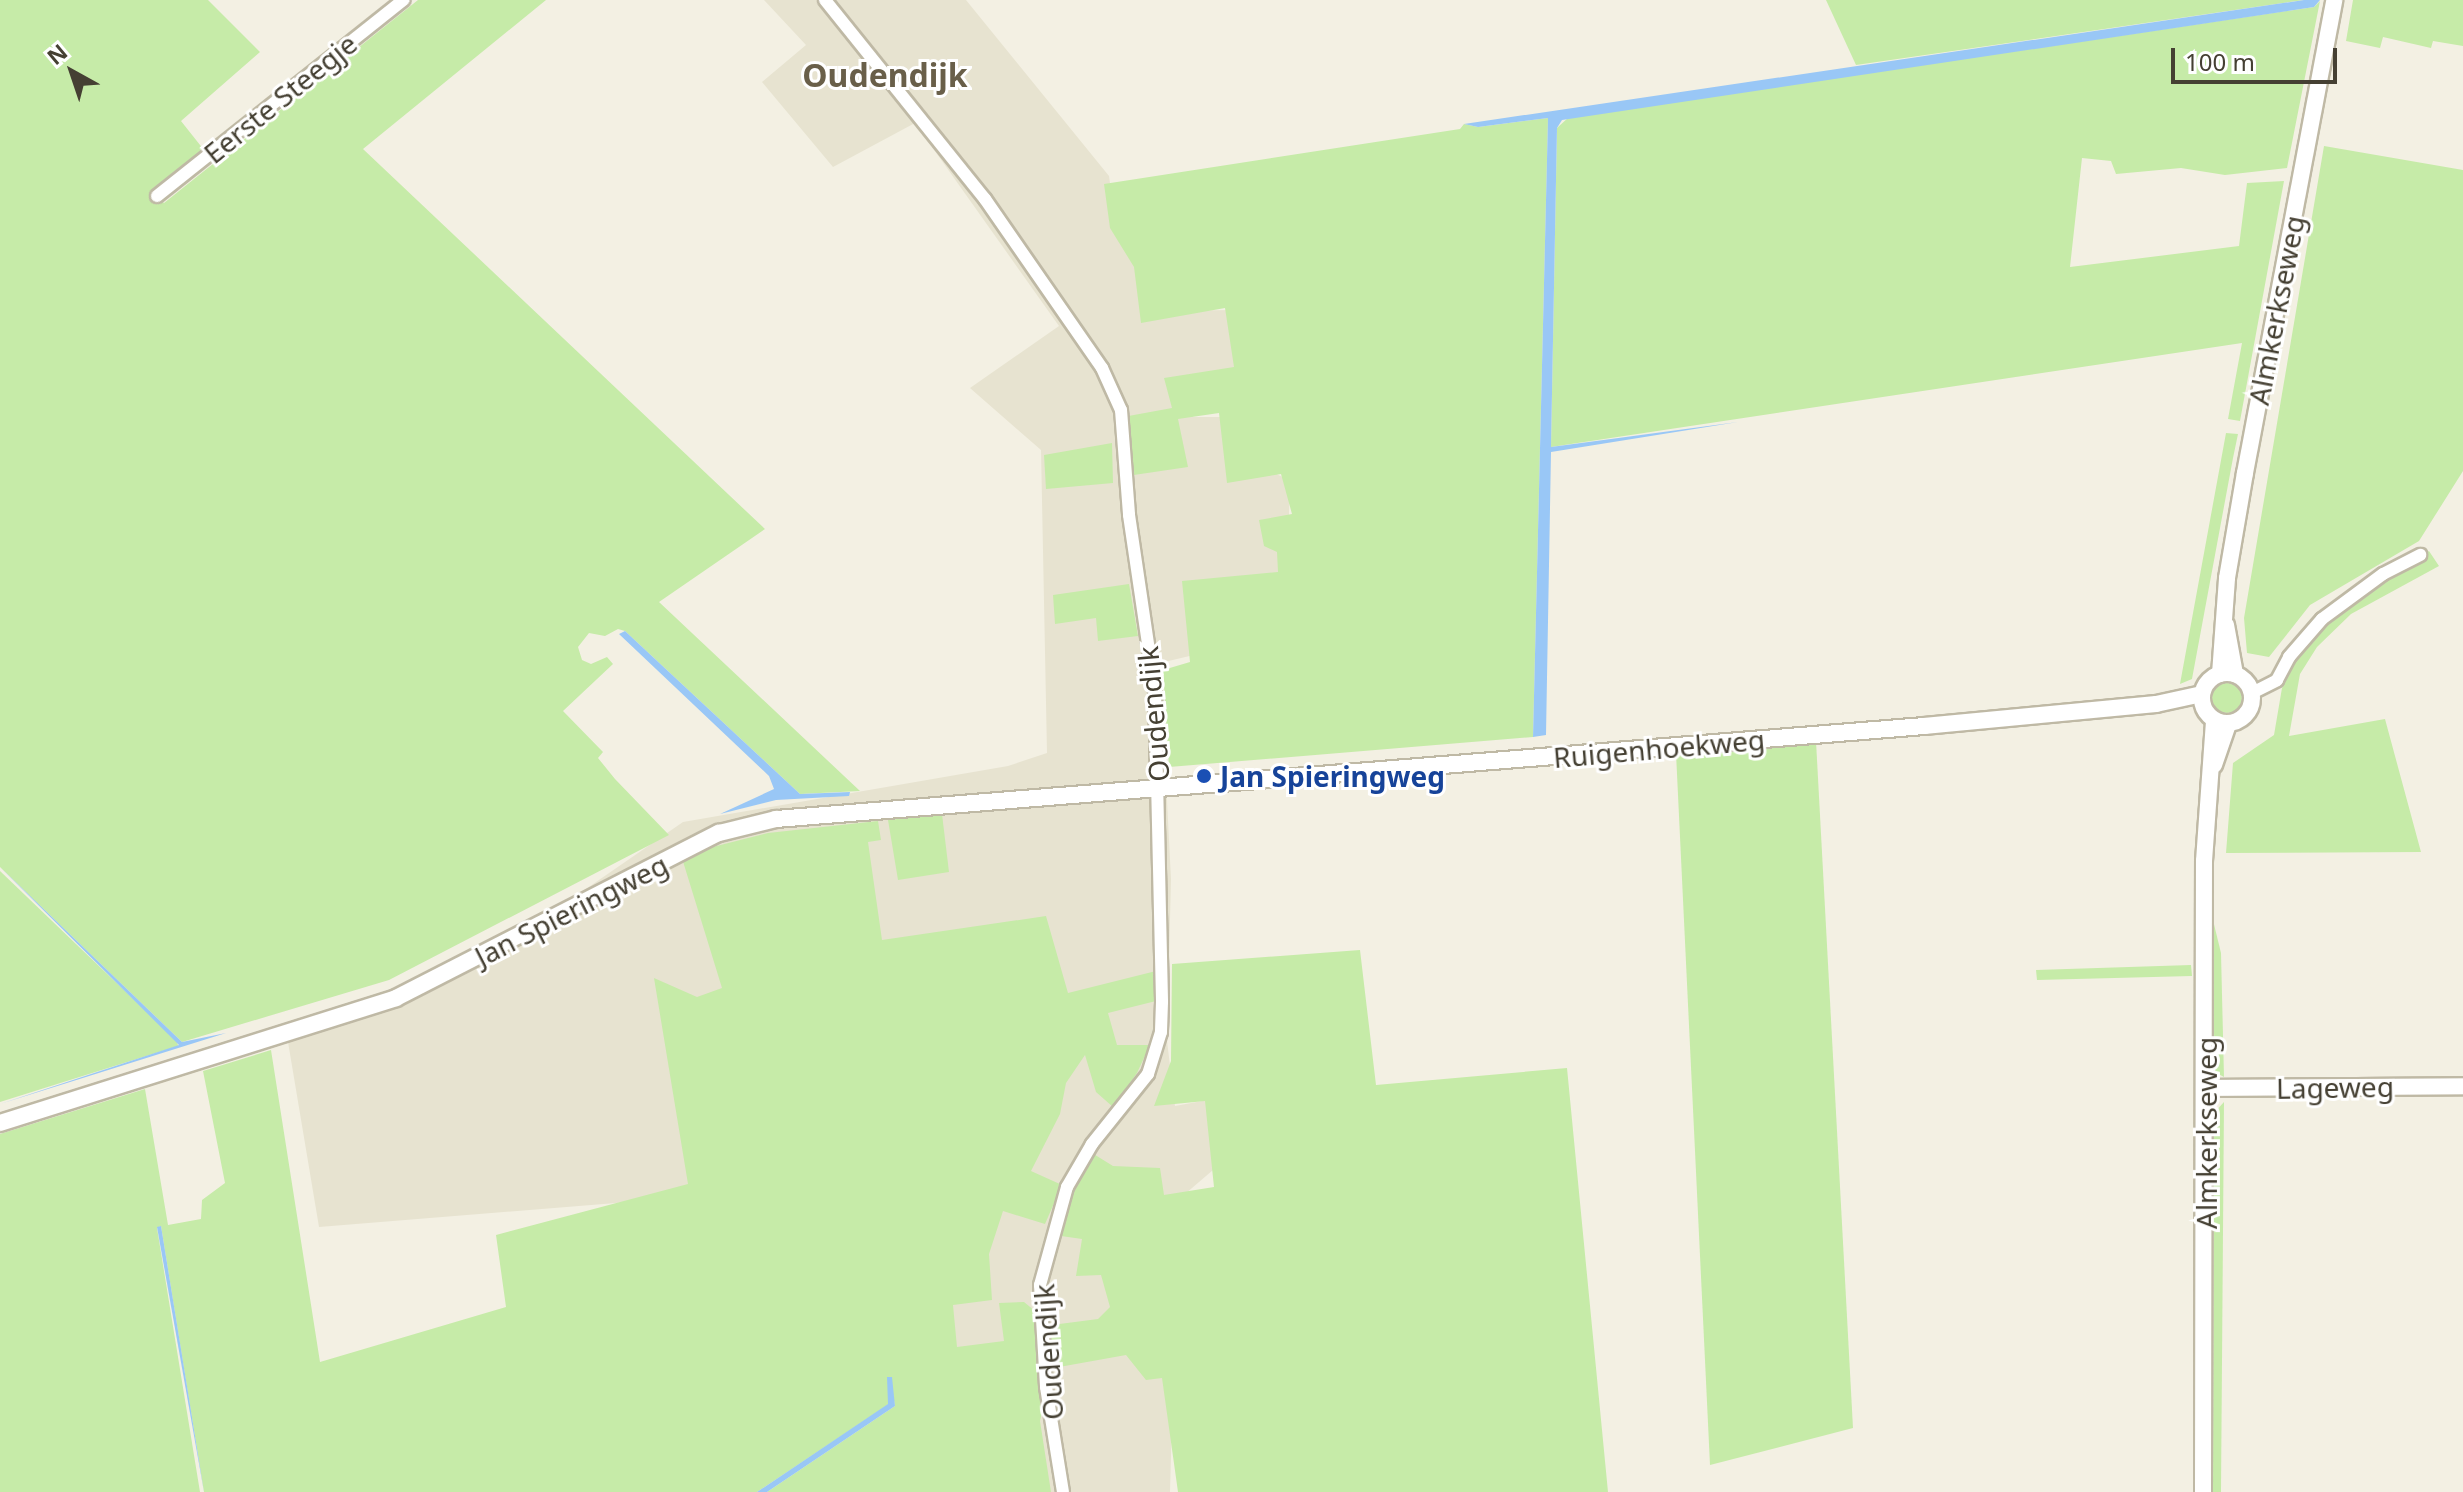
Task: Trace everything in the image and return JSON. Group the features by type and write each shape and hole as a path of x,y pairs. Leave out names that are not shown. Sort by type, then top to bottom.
{"street":[{"name":"Eerste Steegje","path":"157,196 403,0"},
{"name":"Oudendijk","path":"825,0 985,199 1111,383 1121,410 1129,515 1155,692 1161,788 1162,1002 1156,1053 1148,1074 1092,1144 1067,1187 1040,1285 1046,1387 1063,1492"},
{"name":"Almkerkseweg","path":"2227,674 2225,620 2245,473 2334,0"},
{"path":"2252,693 2250,711 2212,711 2227,674 2252,693 2268,690 2289,657 2322,619 2383,574 2420,555"},
{"name":"Ruigenhoekweg","path":"1161,788 2156,704 2212,711"},
{"name":"Almkerkseweg","path":"2203,1492 2207,1088 2204,861 2212,711"},
{"name":"Jan Spieringweg","path":"0,1123 396,998 719,833 776,819 1161,788"},
{"name":"Lageweg","path":"2207,1088 2463,1086"}],"shaded area":[{"path":"764,0 966,0 1109,176 1118,240 1142,268 1148,311 1236,310 1254,367 1187,375 1193,417 1222,417 1237,453 1290,481 1287,576 1198,654 1160,663 1171,879 1167,1041 1175,1106 1213,1099 1213,1170 1178,1200 1170,1492 874,1492 927,1362 790,1189 319,1227 288,1042 460,976 683,822 1008,766 1047,753 1041,450 970,388 1059,326 915,123 833,167 762,82 806,45"}],"green space":[{"path":"0,0 208,0 260,52 181,121 204,150 152,192 164,203 418,0 546,0 363,149 765,529 659,602 860,791 800,794 625,631 618,629 605,636 589,633 578,647 582,660 591,664 607,657 613,664 563,711 603,752 598,758 615,779 669,835 389,980 182,1042 0,867"},
{"path":"1826,0 2304,0 1856,65"},
{"path":"2353,0 2463,0 2463,46 2433,41 2431,48 2383,37 2380,48 2346,41"},
{"path":"2320,1 2287,168 2225,175 2181,168 2116,174 2111,161 2082,158 2070,267 2239,246 2247,183 2284,181 2240,421 2228,419 2242,343 1551,447 1557,128 1569,117 2314,7"},
{"path":"1548,118 1533,737 1169,767 1163,670 1190,662 1182,581 1278,572 1277,552 1264,546 1259,520 1292,514 1281,474 1227,483 1219,413 1178,419 1188,467 1127,476 1123,417 1172,408 1164,378 1234,367 1225,308 1141,323 1134,267 1110,228 1104,184 1460,129 1464,124 1478,127"},
{"path":"2324,146 2463,170 2463,471 2419,541 2310,605 2269,657 2247,653 2244,618"},
{"path":"2226,433 2238,434 2192,679 2180,684"},
{"path":"1112,443 1113,483 1046,489 1044,455"},
{"path":"2429,551 2439,566 2351,614 2317,647 2300,674 2289,736 2385,719 2421,852 2226,853 2233,763 2274,735 2282,688 2298,652 2347,604"},
{"path":"1129,584 1138,636 1098,641 1096,618 1055,624 1053,595"},
{"path":"2227,683 2238,687 2242,698 2238,709 2227,713 2216,709 2212,698 2216,687"},
{"path":"1816,741 1853,1428 1710,1465 1676,753"},
{"path":"942,814 949,872 898,880 888,820"},
{"path":"878,821 881,840 868,842 882,940 1046,916 1068,993 1156,971 1156,1001 1108,1013 1117,1045 1150,1045 1137,1073 1113,1107 1096,1092 1085,1055 1066,1083 1060,1114 1031,1171 1062,1185 1045,1224 1003,1211 989,1254 992,1300 953,1305 957,1347 1004,1341 999,1303 1024,1302 1035,1311 1044,1404 1040,1421 1051,1492 767,1492 895,1406 890,1378 889,1404 757,1492 204,1492 161,1226 157,1228 200,1492 0,1492 0,1134 145,1089 168,1225 201,1219 202,1200 225,1183 203,1071 271,1050 320,1362 506,1307 496,1235 688,1184 654,978 697,997 722,988 681,855 768,833"},
{"path":"0,871 177,1041 178,1046 0,1102"},
{"path":"2211,912 2221,953 2224,1077 2215,1072"},
{"path":"1360,950 1376,1085 1567,1068 1608,1492 1178,1492 1162,1378 1146,1380 1126,1355 1048,1369 1044,1326 1098,1319 1110,1307 1101,1275 1076,1276 1082,1239 1054,1235 1092,1153 1113,1166 1160,1168 1164,1195 1214,1187 1205,1101 1154,1106 1171,1061 1172,964"},
{"path":"2191,965 2192,976 2037,980 2036,970"},
{"path":"2224,1102 2221,1492 2213,1492 2214,1113"}],"water":[{"path":"2320,0 2314,7 1562,120 1557,128 1551,447 1738,422 1551,452 1546,735 1533,737 1548,118 1478,127 1464,124"},
{"path":"625,631 800,794 850,792 849,796 776,800 720,814 774,789 769,776 619,634"},
{"path":"0,867 182,1042 226,1033 0,1104 179,1045"},
{"path":"161,1226 187,1386 204,1492 157,1227"},
{"path":"887,1377 892,1377 895,1406 767,1492 757,1492 888,1404"}],"place":[{"name":"Jan Spieringweg","path":"1204,776"}],"district":[{"name":"Oudendijk","path":"885,75"}]}
